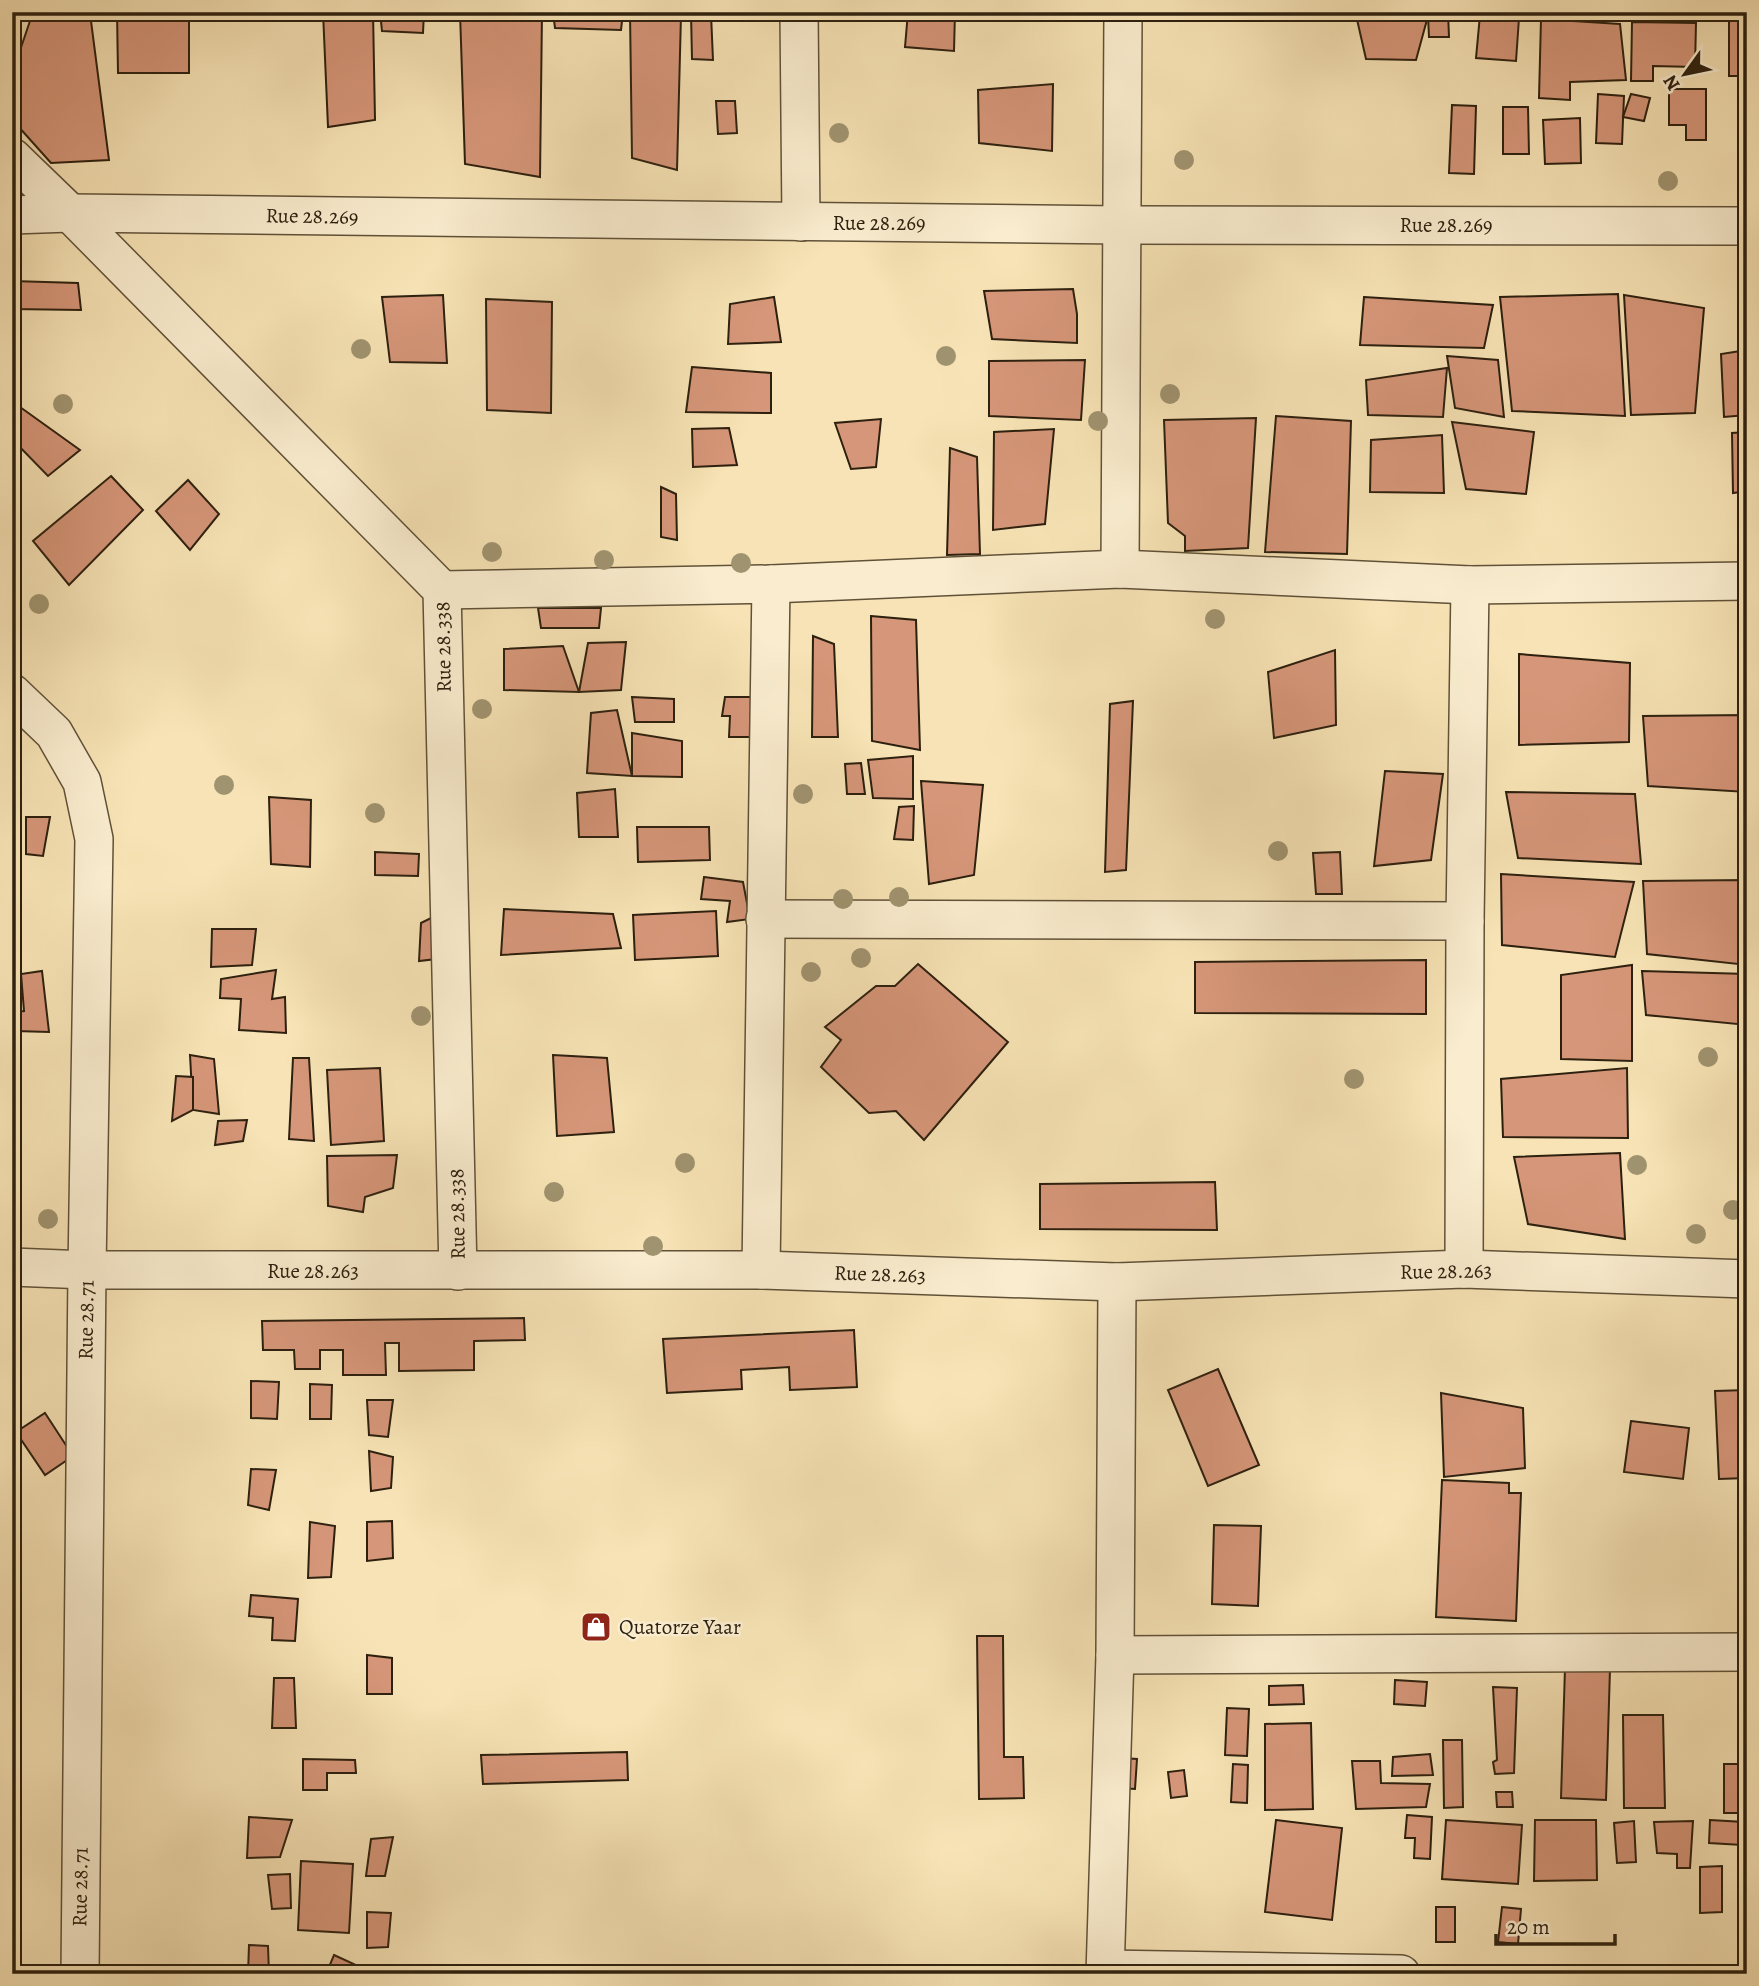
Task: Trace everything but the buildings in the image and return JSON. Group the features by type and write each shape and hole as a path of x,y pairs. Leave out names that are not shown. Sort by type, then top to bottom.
{"street":[{"path":"799,12 801,222"},
{"path":"1120,569 1123,12"},
{"name":"Rue 28.338","path":"12,157 70,212 442,590 458,1271"},
{"name":"Rue 28.269","path":"12,215 70,212 1122,225 1747,226"},
{"path":"442,590 771,584 1120,569 1469,585 1747,581"},
{"path":"761,1270 771,584"},
{"path":"1464,1269 1469,585"},
{"name":"Rue 28.71","path":"12,693 54,733 82,782 94,839 80,1974"},
{"path":"765,919 1465,921"},
{"name":"Rue 28.263","path":"12,1267 87,1270 761,1270 1117,1282 1464,1269 1747,1279"},
{"path":"1117,1282 1115,1655 1105,1971 1401,1974"},
{"path":"1115,1655 1747,1652"}],"place":[{"name":"Quatorze Yaar","path":"596,1627"}]}
